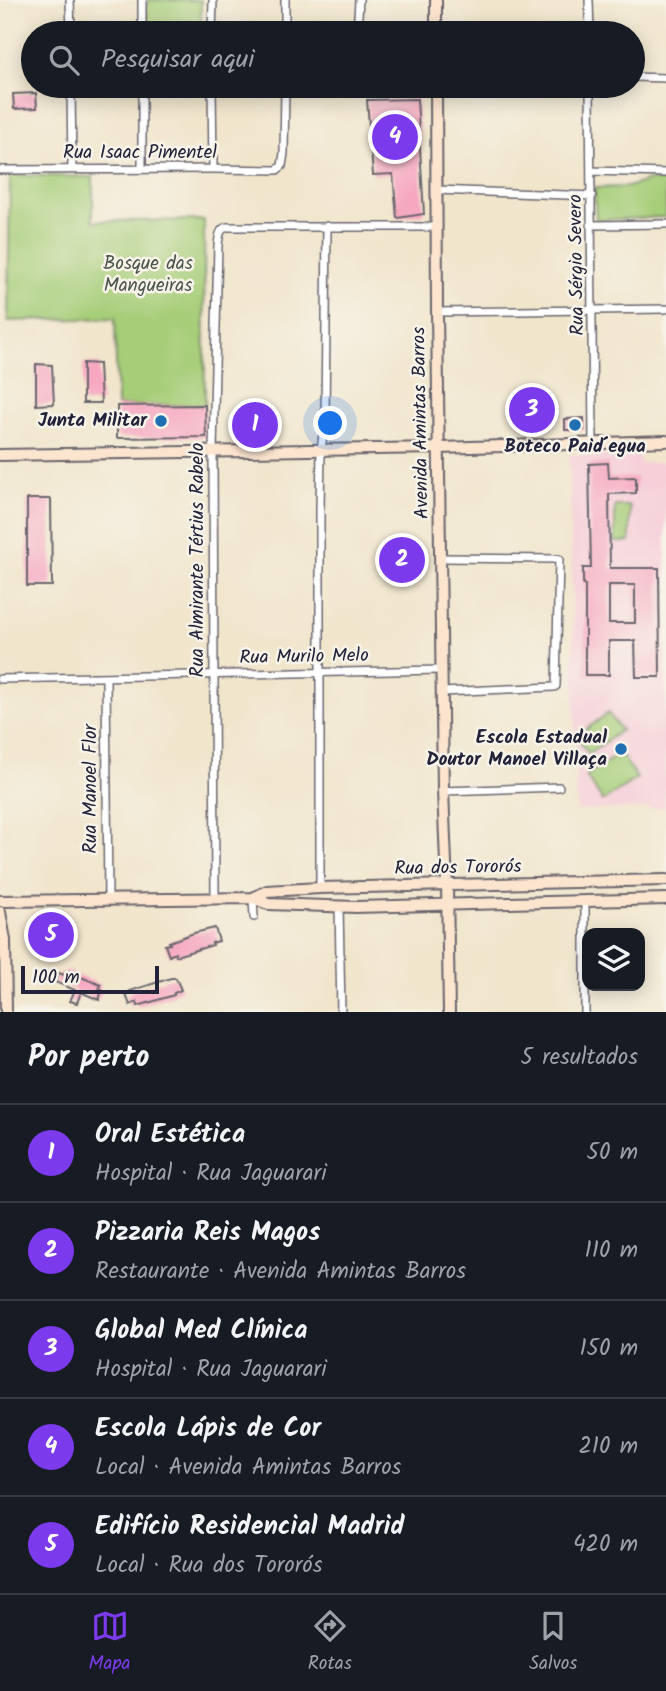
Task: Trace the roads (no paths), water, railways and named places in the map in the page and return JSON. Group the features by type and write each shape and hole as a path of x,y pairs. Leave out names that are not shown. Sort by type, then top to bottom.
{"main road":[{"path":"436,0 436,21"},
{"name":"Avenida Amintas Barros","path":"436,98 441,670 449,1012"},
{"path":"0,455 440,448 666,441"},
{"name":"Rua dos Tororós","path":"253,898 267,891 320,888 666,880"},
{"path":"356,888 356,906"},
{"name":"Rua dos Tororós","path":"0,901 253,898 268,904 356,906 666,900"},
{"path":"0,912 5,940 6,1012"}],"street":[{"path":"70,0 71,21"},
{"path":"142,0 142,21"},
{"path":"212,21 213,0"},
{"path":"285,0 285,21"},
{"path":"358,21 359,0"},
{"path":"589,0 590,21"},
{"path":"645,78 666,78"},
{"path":"71,98 72,169"},
{"path":"142,98 142,169"},
{"path":"212,98 213,169"},
{"name":"Rua Isaac Pimentel","path":"0,170 279,169 284,153 285,98"},
{"name":"Rua Sérgio Severo","path":"590,98 593,443"},
{"path":"592,171 666,173"},
{"path":"437,190 592,196"},
{"path":"592,225 666,224"},
{"path":"320,888 320,509 321,450 325,419 327,226 437,227"},
{"name":"Rua Almirante Tértius Rabelo","path":"215,898 213,452 220,233 227,227 327,226"},
{"path":"437,312 666,309"},
{"path":"440,558 559,559 556,685 442,692"},
{"name":"Rua Murilo Melo","path":"0,679 441,670"},
{"name":"Rua Manoel Flor","path":"106,677 108,900"},
{"path":"443,791 559,788"},
{"path":"253,898 254,917"},
{"path":"585,902 585,1012"},
{"path":"339,906 341,1012"}],"place":[{"name":"Escola Lápis de Cor","path":"395,137"},
{"name":"Global Med Clínica","path":"532,410"},
{"name":"Junta Militar","path":"161,421"},
{"name":"Oral Estética","path":"255,425"},
{"name":"Boteco Paid´egua","path":"575,425"},
{"name":"Pizzaria Reis Magos","path":"402,560"},
{"name":"Escola Estadual Doutor Manoel Villaça","path":"621,749"},
{"name":"Edifício Residencial Madrid","path":"51,935"}],"park label":[{"name":"Bosque das Mangueiras","path":"148,275"}]}
